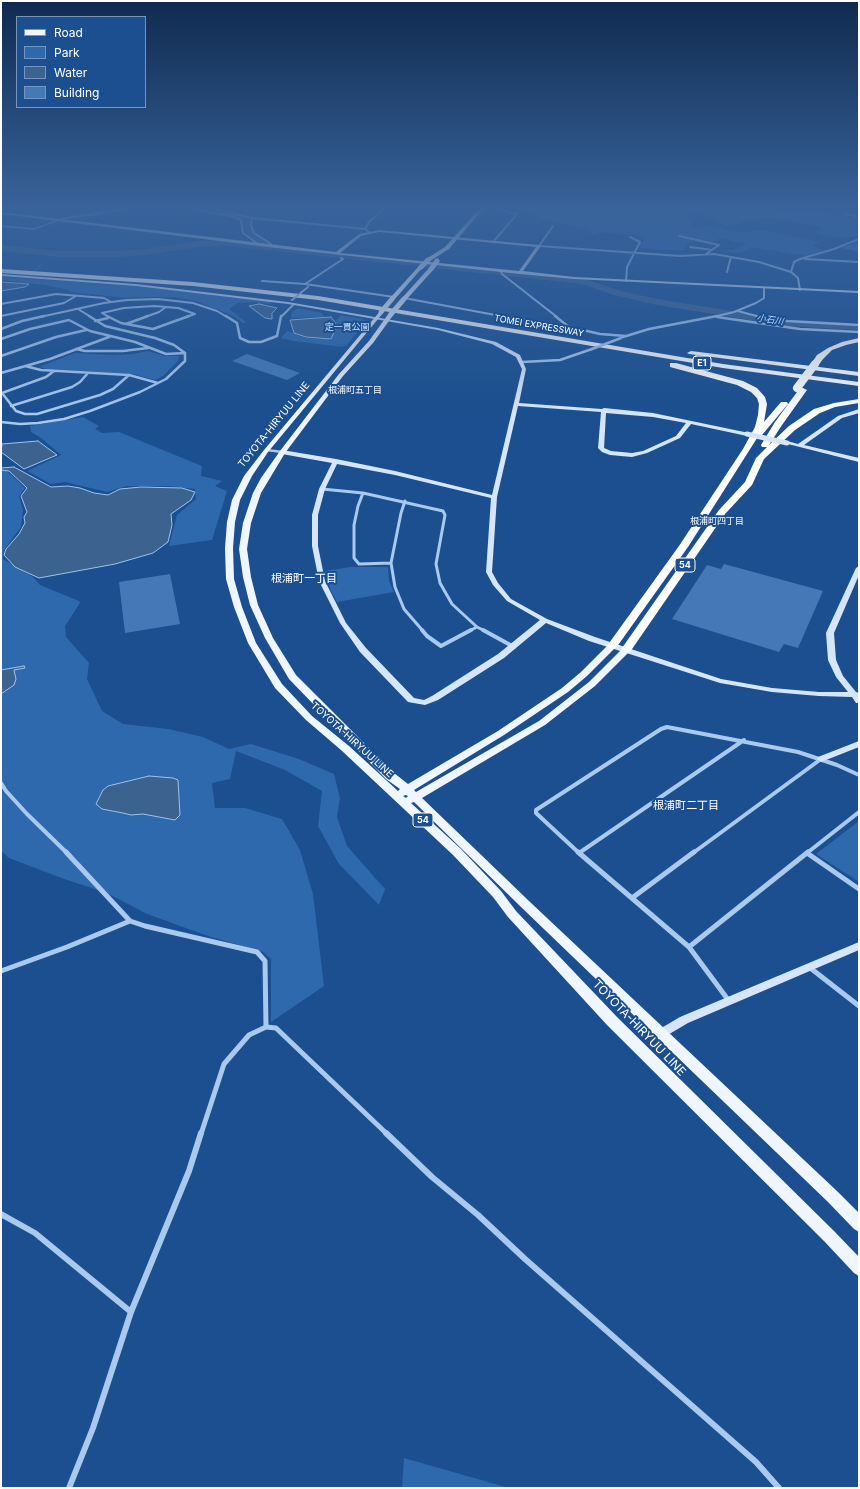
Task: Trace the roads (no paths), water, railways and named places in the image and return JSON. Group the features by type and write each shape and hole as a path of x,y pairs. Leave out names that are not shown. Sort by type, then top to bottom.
{"highway":[{"name":"TOMEI EXPRESSWAY","path":"90,276 147,280 270,292 368,306 723,366 859,384"},
{"name":"TOMEI EXPRESSWAY","path":"157,276 276,288 375,301 701,357 859,379"},
{"path":"555,332 688,352 859,374"},
{"path":"547,336 705,373 740,383 754,390 761,398 763,404 759,427 752,442"},
{"path":"760,458 765,445 817,364 836,350 859,342"},
{"path":"752,442 800,389"},
{"path":"760,458 792,428 817,411 859,401"},
{"name":"54","path":"612,646 683,547 752,442"},
{"name":"54","path":"626,650 722,512 748,483 760,458"}],"main road":[{"name":"54","path":"378,315 412,276"},
{"name":"54","path":"404,299 424,276"},
{"name":"TOYOTA-HIRYUU LINE","path":"404,299 371,342 341,375 282,452 268,472 256,494 247,523 243,549 247,577 254,605 269,638 292,677 390,776 411,793 859,1224"},
{"name":"TOYOTA-HIRYUU LINE","path":"378,315 267,450 248,476 236,500 231,522 229,548 230,579 238,607 252,643 278,686 309,718 345,748 457,852 497,894 512,914 612,1021 829,1236 859,1268"},
{"name":"54","path":"400,800 565,690 584,674 612,646"},
{"name":"54","path":"411,793 542,723 592,684 626,650"}],"street":[{"path":"21,276 136,285 292,302 378,315 387,320 438,329 494,343 513,352 522,362 524,369 494,497 488,563 492,578 509,600 545,620 612,646 720,681 772,690 819,694 856,695"},
{"path":"305,284 317,276"},
{"path":"507,276 570,327"},
{"path":"566,276 626,281 859,292"},
{"path":"626,276 626,281"},
{"path":"796,276 798,278 800,290"},
{"path":"262,281 305,284 309,286 393,298"},
{"path":"1,329 30,320 111,302 158,299 199,304 235,320 239,327 239,337 246,341 257,342 268,340 277,336 281,316 292,302 309,286"},
{"path":"522,362 560,360 649,329 734,312 764,298 764,288"},
{"path":"1,304 47,295 104,298 111,302"},
{"path":"1,316 64,303 76,296"},
{"path":"404,299 523,321 570,327 600,334 626,336"},
{"path":"139,306 166,306 184,309 195,314 155,329 125,324 108,318 102,312 139,306"},
{"path":"125,324 160,311 166,306"},
{"path":"1,422 20,424 64,419 114,403 158,383 172,374 185,361 186,358 184,353 174,345 162,340 110,328 95,321 78,309"},
{"path":"737,311 787,321 859,325"},
{"path":"715,317 800,329 859,332"},
{"path":"95,321 108,318"},
{"path":"30,320 39,326"},
{"path":"1,339 39,326 69,320 86,330 149,347 167,354 184,353"},
{"path":"1,356 56,337 86,330"},
{"path":"1,373 26,366 109,337"},
{"path":"75,349 85,351 123,351 149,347"},
{"path":"26,366 37,370 129,375 158,383"},
{"path":"54,371 46,377 2,393 16,411 30,414 48,411 110,390 129,375"},
{"path":"11,406 72,387 80,382 88,373"},
{"path":"517,404 653,415 747,434 859,460"},
{"path":"604,410 601,448 610,453 632,455 645,452 678,437 690,422"},
{"path":"799,446 840,417 859,411"},
{"path":"267,450 417,478 494,497"},
{"path":"336,462 322,488 315,516 314,538 319,571 327,593 343,623 363,650 406,696 414,702 425,703 465,680 514,647 545,620"},
{"path":"322,488 363,493 405,501 444,512 436,564 440,583 452,604 477,627 514,647"},
{"path":"363,493 358,506 354,525 354,558 359,564 391,563"},
{"path":"405,501 400,513 391,563 395,587 404,609 417,625 438,644 444,645 477,627"},
{"path":"859,568 830,633 832,660 840,677 856,695 859,701"},
{"path":"729,1001 689,947 579,853 536,813 539,807 661,729 667,727 744,740 798,752 821,759 859,775"},
{"path":"579,853 744,740"},
{"path":"632,898 821,759 859,744"},
{"path":"1,783 6,791 27,814 71,857 130,921 145,926 256,952 260,955 265,961 266,1027"},
{"path":"689,947 859,812"},
{"path":"808,853 859,889"},
{"path":"1,971 67,947 130,921"},
{"path":"662,1033 684,1020 859,946"},
{"path":"808,967 859,1006"},
{"path":"69,1488 93,1428 131,1312 189,1171 224,1064 249,1035 266,1027 276,1028 432,1177 478,1215 530,1264 756,1462 780,1488"},
{"path":"1,1214 35,1233 131,1312"}],"water":[{"path":"1,282 29,284 25,287 1,291"},
{"path":"259,304 277,308 272,313 272,319 265,318 249,306"},
{"path":"331,317 335,322 335,330 331,339 306,337 294,333 290,320"},
{"path":"38,441 57,455 24,469 1,452 2,444"},
{"path":"14,467 51,487 68,486 108,495 120,489 141,487 182,488 195,492 191,500 171,514 172,525 168,542 153,553 115,564 39,578 15,567 4,555 6,549 19,534 25,523 24,517 27,512 21,496 27,488 9,471 1,470 1,468"},
{"path":"24,666 25,668 14,670 16,679 14,685 1,694 1,670"},
{"path":"149,776 173,778 178,780 180,815 175,820 143,814 131,815 102,809 96,804 103,790 108,786"}],"waterway":[{"name":"小石川","path":"541,276 583,281 618,293 657,302 788,323 859,327"}],"district":[{"name":"根浦町五丁目","path":"355,390"},
{"name":"根浦町四丁目","path":"717,521"},
{"name":"根浦町一丁目","path":"304,579"},
{"name":"根浦町二丁目","path":"686,806"}],"park label":[{"name":"定一貫公園","path":"347,327"}]}
